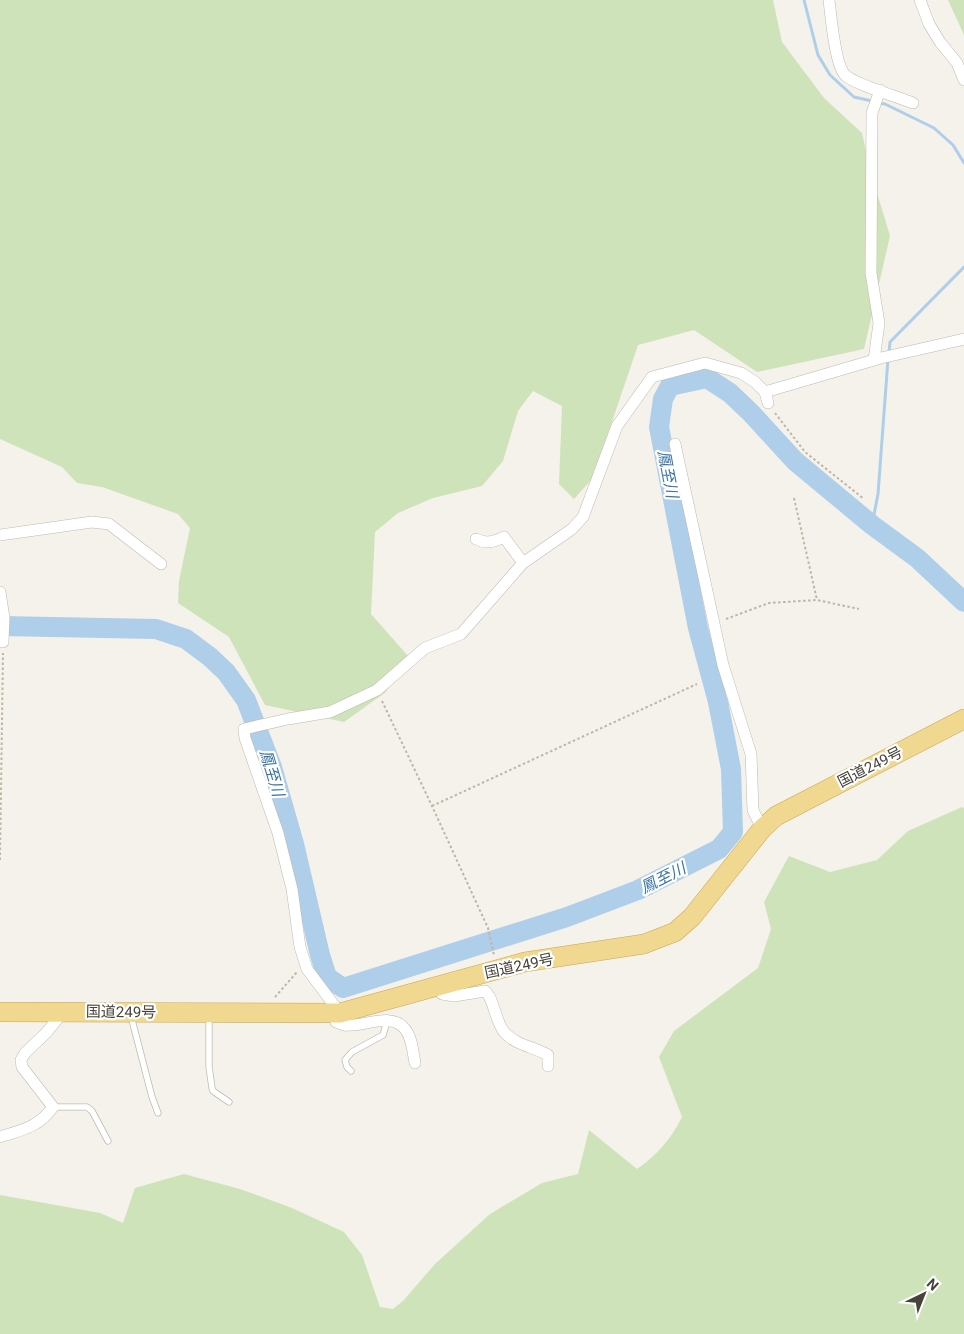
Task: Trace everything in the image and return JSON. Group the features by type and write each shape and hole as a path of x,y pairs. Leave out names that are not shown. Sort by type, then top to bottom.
{"highway":[{"name":"国道249号","path":"0,1012 337,1013 524,962 644,944 675,932 692,917 762,828 776,816 964,719"}],"street":[{"path":"829,0 838,63 845,75 879,92 913,103"},
{"path":"920,0 933,30 957,63 964,80"},
{"path":"877,359 879,323 871,274 872,113 879,92"},
{"path":"415,1063 409,1036 399,1023 378,1020 345,1025 336,1022 337,1013 307,969 300,947 292,889 278,834 245,738 244,729 330,712 377,690 425,648 462,634 523,563 572,530 583,517 617,426 652,377 705,362 741,373 755,382 766,397 877,359 964,339"},
{"path":"675,444 723,665 751,754 753,810 762,828"},
{"path":"0,535 92,522 109,524 161,564"},
{"path":"476,539 482,542 489,542 504,537 523,563"},
{"path":"0,592 4,618 3,642"},
{"path":"440,985 442,994 454,996 484,991 490,995 495,1014 504,1032 515,1042 536,1048 548,1055 548,1066"},
{"path":"0,1136 26,1129 46,1117 53,1107 22,1067 21,1060 25,1053 46,1033 64,1011"}],"lane":[{"path":"130,1012 158,1113"},
{"path":"209,1013 208,1067 212,1088 213,1091 229,1102"},
{"path":"351,1071 347,1067 345,1060 352,1052 383,1035 386,1025 378,1020"},
{"path":"53,1107 87,1107 92,1111 108,1141"}],"path":[{"path":"766,397 805,452 864,500"},
{"path":"794,498 817,600"},
{"path":"714,622 768,602 817,600 859,609"},
{"path":"0,860 3,642"},
{"path":"432,806 697,684"},
{"path":"377,690 488,928 497,969"},
{"path":"273,1013 275,997 305,962"}],"green space":[{"path":"0,0 773,0 782,42 824,98 862,133 871,173 890,236 864,349 757,372 694,330 638,345 593,478 574,499 559,484 562,406 533,391 518,411 503,461 482,486 433,498 398,513 375,532 371,614 408,656 386,692 344,722 265,705 229,637 178,603 179,581 190,528 178,514 102,487 77,483 62,467 0,439"},
{"path":"948,0 964,0 964,35"},
{"path":"962,807 964,808 964,1334 0,1334 0,1195 100,1213 123,1223 135,1188 184,1174 240,1189 292,1208 344,1232 362,1255 380,1307 393,1309 403,1301 435,1264 490,1214 542,1183 578,1174 589,1130 637,1169 663,1146 682,1117 659,1057 674,1031 758,968 771,929 764,902 789,856 830,872 877,860 908,831"}],"waterway":[{"path":"804,0 818,55 830,75 854,97 872,101"},
{"path":"878,103 885,104 934,128 953,145 964,163"},
{"path":"889,353 890,342 964,267"},
{"path":"872,525 878,494 888,359"},
{"name":"鳳至川","path":"0,626 156,629 186,639 226,672 246,700 272,767 294,844 327,977 343,988 567,917 638,890 719,849 733,832 731,769 718,702 698,628 659,427 663,399 670,386 707,378 730,393 795,461 872,525 917,558 964,602"}]}
